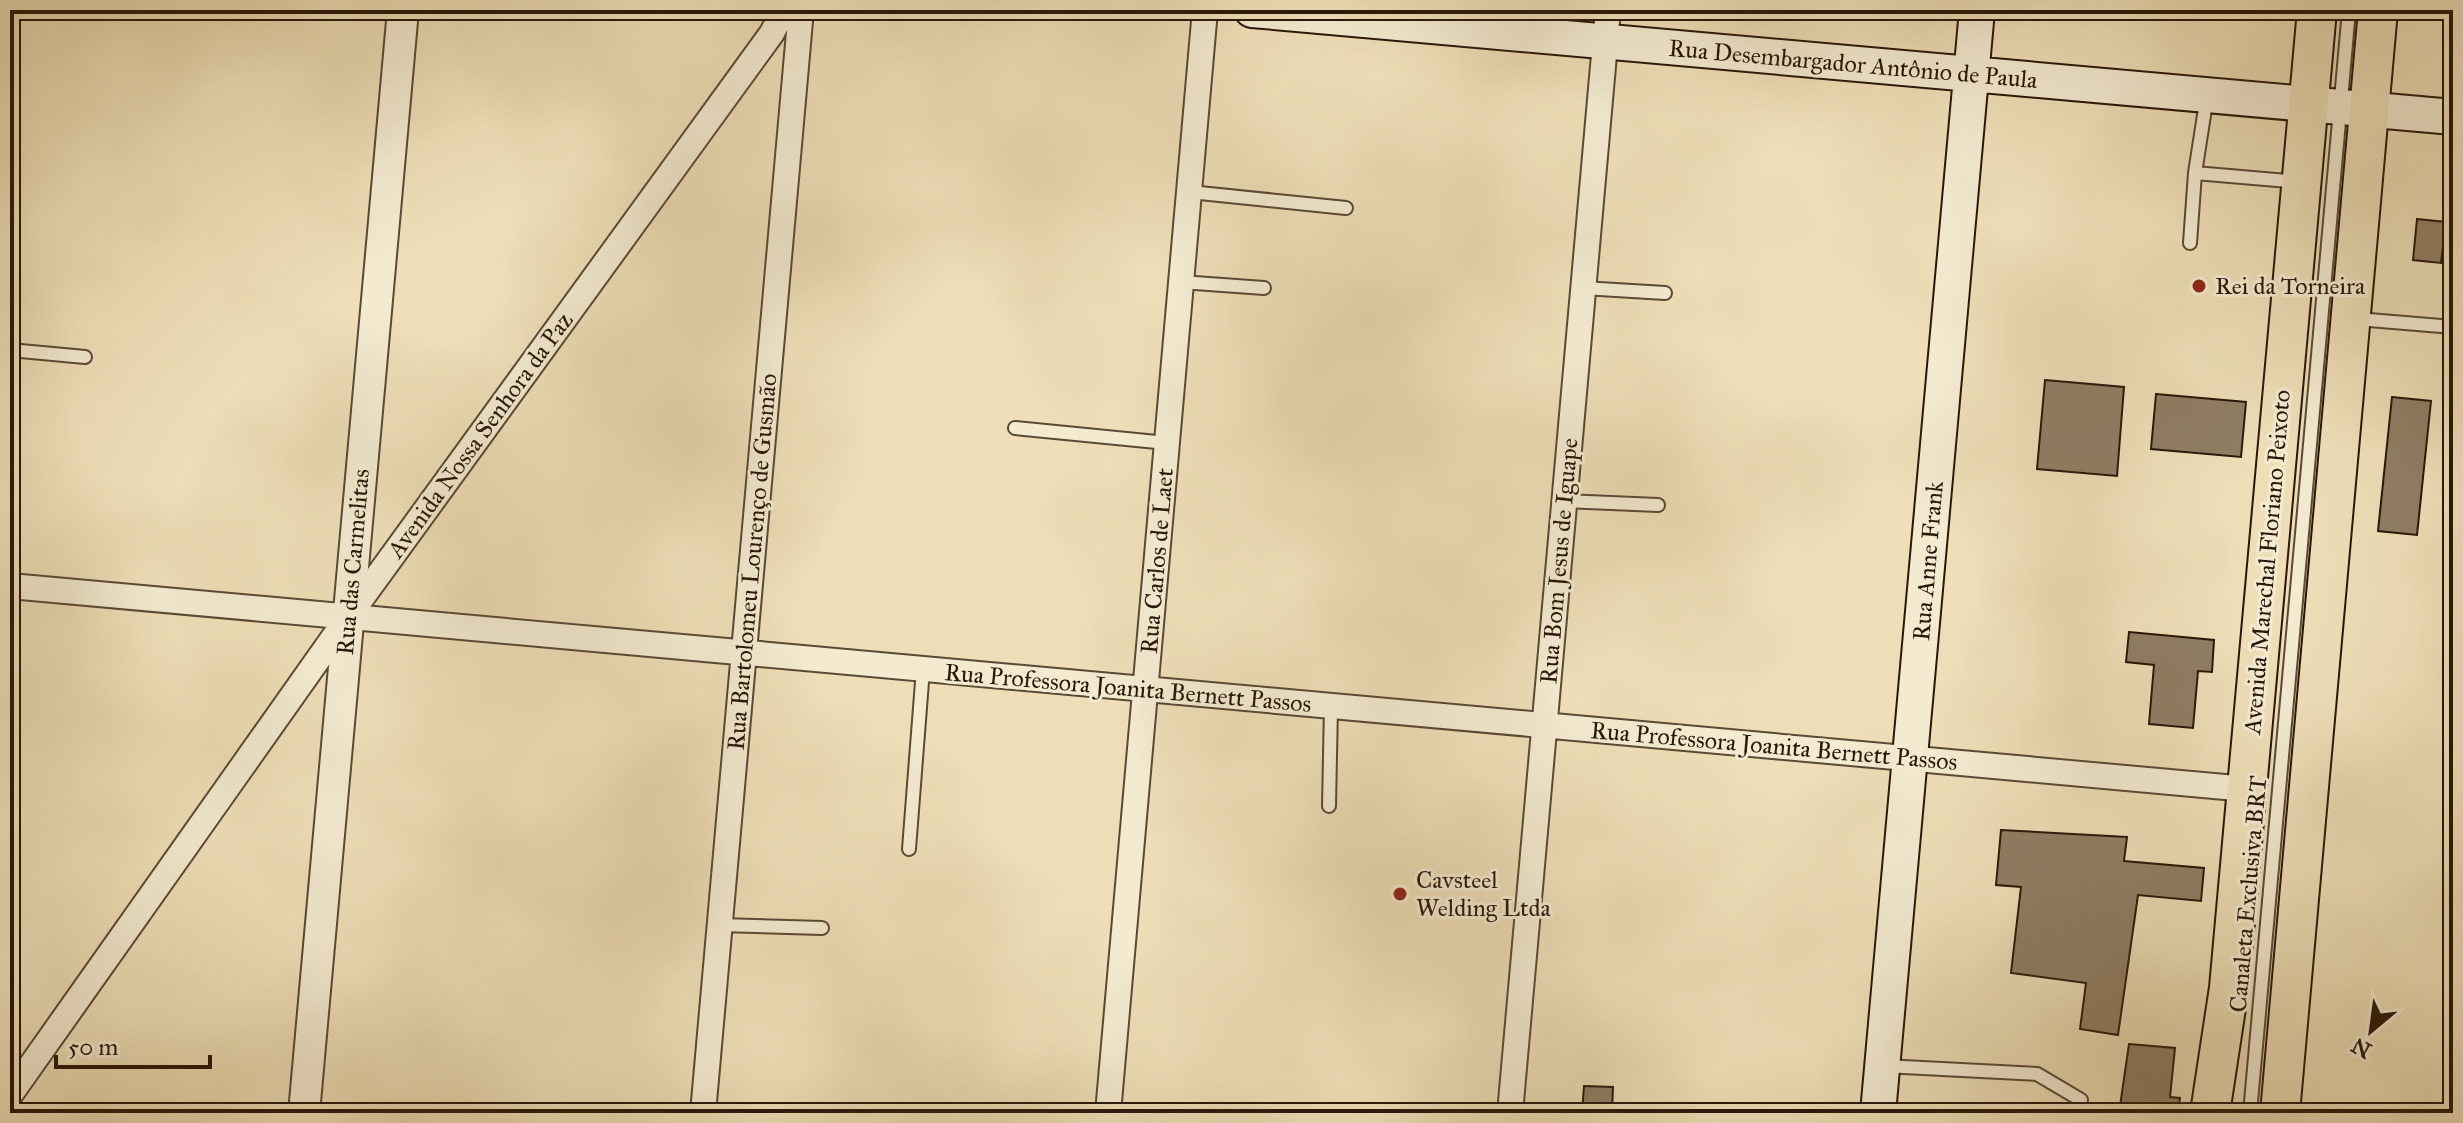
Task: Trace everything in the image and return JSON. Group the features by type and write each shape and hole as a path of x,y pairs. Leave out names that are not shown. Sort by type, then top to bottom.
{"main road":[{"name":"Rua Desembargador Antônio de Paula","path":"1252,10 1607,26 1971,74 2453,117"},
{"name":"Rua Anne Frank","path":"1878,1113 1977,10"},
{"name":"Avenida Marechal Floriano Peixoto","path":"2280,1113 2352,318 2340,107 2317,10"},
{"name":"Avenida Marechal Floriano Peixoto","path":"2210,1113 2226,1015 2302,182 2340,107 2378,10"}],"street":[{"name":"Rua das Carmelitas","path":"304,1113 403,10"},
{"name":"Avenida Nossa Senhora da Paz","path":"10,1095 348,617 772,33 784,10"},
{"name":"Rua Bartolomeu Lourenço de Gusmão","path":"703,1113 801,10"},
{"name":"Rua Carlos de Laet","path":"1108,1113 1205,10"},
{"name":"Rua Bom Jesus de Iguape","path":"1510,1113 1607,26"},
{"name":"Rua Professora Joanita Bernett Passos","path":"10,586 2247,789"}],"lane":[{"name":"Canaleta Exclusiva BRT","path":"2250,1113 2349,10"},
{"path":"2190,243 2195,173 2207,95"},
{"path":"2195,173 2302,182"},
{"path":"1190,192 1346,208"},
{"path":"1181,282 1264,288"},
{"path":"1583,288 1665,293"},
{"path":"2352,318 2453,327"},
{"path":"10,350 85,357"},
{"path":"1015,428 1167,443"},
{"path":"1564,501 1658,505"},
{"path":"909,849 923,669"},
{"path":"1329,806 1331,706"},
{"path":"719,925 822,928"},
{"path":"1883,1066 2037,1074 2081,1100"}],"building":[{"path":"2417,219 2446,222 2441,263 2413,260"},
{"path":"2045,380 2124,387 2117,476 2037,469"},
{"path":"2156,394 2246,402 2241,457 2151,449"},
{"path":"2392,397 2431,401 2417,535 2378,531"},
{"path":"2129,632 2214,640 2212,672 2198,671 2193,728 2149,724 2154,665 2126,662"},
{"path":"2001,830 2127,837 2124,861 2204,868 2201,901 2138,895 2118,1035 2080,1029 2086,983 2011,973 2021,887 1996,885"},
{"path":"2129,1044 2175,1048 2170,1097 2180,1098 2178,1113 2119,1113"},
{"path":"1584,1086 1613,1087 1612,1113 1582,1113"}],"place":[{"name":"Rei da Torneira","path":"2199,286"},
{"name":"Cavsteel Welding Ltda","path":"1400,894"}]}
